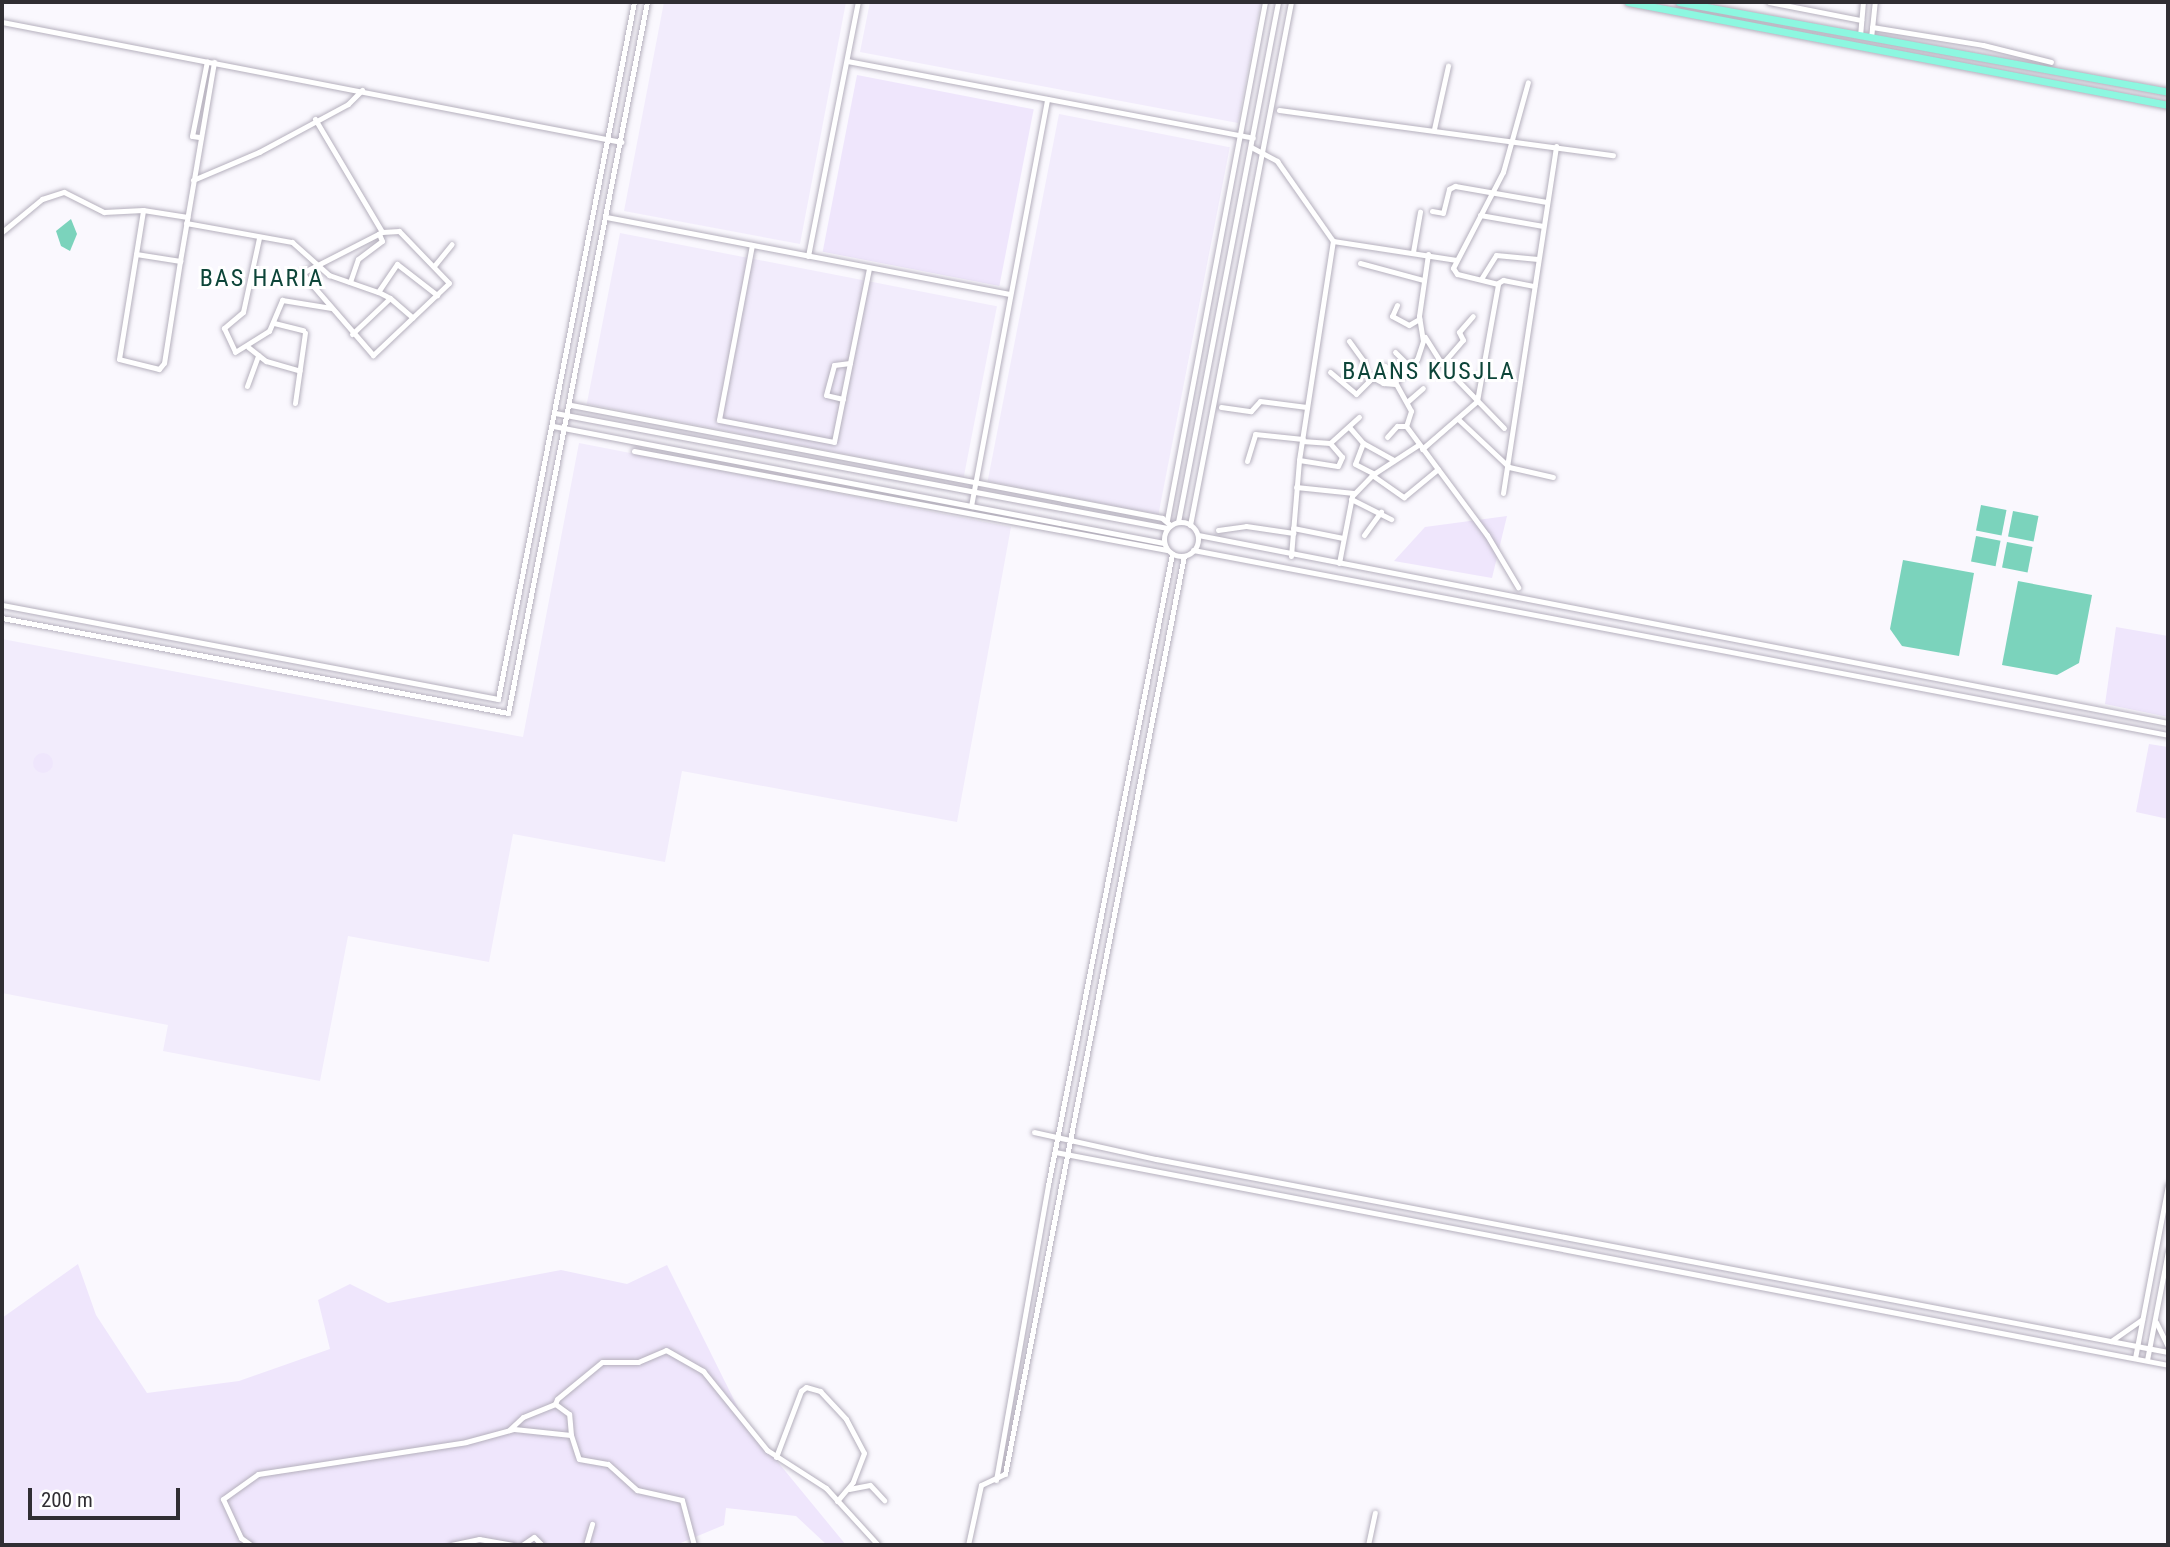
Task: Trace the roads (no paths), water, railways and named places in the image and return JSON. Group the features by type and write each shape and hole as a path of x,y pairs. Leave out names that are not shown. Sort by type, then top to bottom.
{"main road":[{"path":"1630,2 1653,4 2168,105"},
{"path":"1679,2 1871,38 2048,65 2168,92"},
{"path":"2043,81 2048,65"}],"street":[{"path":"503,715 498,699 634,2"},
{"path":"503,715 511,708 647,2"},
{"path":"808,256 858,2"},
{"path":"996,1480 1055,1152 1169,552 1164,543 1265,2"},
{"path":"1178,522 1278,2"},
{"path":"1190,525 1291,2"},
{"path":"1769,2 1861,20"},
{"path":"1860,36 1863,2"},
{"path":"1871,38 1875,2"},
{"path":"2,22 621,142"},
{"path":"1872,27 1983,45 2048,65"},
{"path":"143,210 119,359 156,369 164,363 199,137 192,136 211,61"},
{"path":"847,61 1252,138"},
{"path":"1434,129 1448,66"},
{"path":"1528,82 1515,139 1494,190 1457,260 1454,273 1498,283 1503,280 1534,286"},
{"path":"193,180 259,152 315,119 348,104 362,90"},
{"path":"971,506 1047,99"},
{"path":"1279,110 1515,139 1613,155"},
{"path":"315,119 381,233 382,241 358,259 350,282"},
{"path":"1503,493 1556,146"},
{"path":"1251,147 1277,161 1333,242 1299,460 1292,556"},
{"path":"1432,211 1443,213 1449,188 1455,186 1494,190 1547,202"},
{"path":"2,232 55,193 71,193 104,212 143,210 259,238 297,244 330,275 390,298 413,318"},
{"path":"1413,252 1420,212"},
{"path":"1480,215 1543,226"},
{"path":"606,218 1010,294"},
{"path":"399,231 449,283 373,355 303,277 304,270 316,263 381,233 399,231"},
{"path":"259,238 243,312 224,328 235,352 248,347 274,323 282,300 331,308"},
{"path":"1333,242 1457,260"},
{"path":"434,266 452,244"},
{"path":"752,245 719,420 834,442 869,268"},
{"path":"136,254 180,261"},
{"path":"1428,254 1419,319 1425,337 1442,365 1504,428"},
{"path":"1481,279 1496,255 1538,259"},
{"path":"1360,263 1423,280"},
{"path":"378,292 397,264 437,295"},
{"path":"1339,563 1352,496 1373,475 1394,460 1420,447 1477,401 1498,283"},
{"path":"352,334 390,298"},
{"path":"1397,304 1390,314 1401,323 1409,325 1419,319"},
{"path":"1442,365 1463,340 1459,332 1473,316"},
{"path":"274,323 304,332 295,403"},
{"path":"1395,381 1417,359 1425,337"},
{"path":"1349,341 1372,378"},
{"path":"248,347 258,355 300,371"},
{"path":"1395,352 1409,366"},
{"path":"247,386 258,355"},
{"path":"843,399 826,395 834,365 850,363"},
{"path":"1385,366 1411,412 1406,426"},
{"path":"1330,372 1356,394 1372,378"},
{"path":"1372,378 1395,381"},
{"path":"1407,402 1423,388"},
{"path":"1220,407 1251,411 1260,401 1307,407"},
{"path":"571,405 975,483 1168,524"},
{"path":"555,413 973,495 1168,524 1178,522 1190,525 1198,535 1292,556 2168,723"},
{"path":"1330,443 1350,428 1359,417"},
{"path":"1458,419 1508,467 1553,477"},
{"path":"553,426 1164,543"},
{"path":"1387,437 1397,426 1406,426"},
{"path":"1406,426 1487,535 1518,587"},
{"path":"1350,428 1363,443 1394,460"},
{"path":"1247,461 1255,434 1330,443 1342,454 1338,466 1299,460"},
{"path":"636,442 634,454 690,462 1184,556 1194,550 1367,581 2168,735"},
{"path":"1363,443 1355,464 1408,496 1438,469"},
{"path":"690,462 691,453"},
{"path":"1296,486 1352,496 1391,519"},
{"path":"1364,535 1381,512"},
{"path":"1218,530 1246,526 1343,538"},
{"path":"1194,550 1198,535"},
{"path":"968,1545 981,1485 1005,1474 1184,556"},
{"path":"1367,581 1369,569"},
{"path":"2,605 498,699"},
{"path":"2,618 503,715"},
{"path":"1034,1132 1156,1159 2149,1349 2168,1349 2155,1319"},
{"path":"1055,1152 2168,1365"},
{"path":"1153,1171 1156,1159"},
{"path":"2136,1358 2168,1185"},
{"path":"2147,1360 2168,1251"},
{"path":"2111,1341 2144,1317"},
{"path":"1986,1329 1988,1318"},
{"path":"509,1430 523,1417 555,1404 598,1364 638,1363 666,1350 703,1371 737,1418 776,1457 812,1478 878,1545"},
{"path":"776,1457 801,1391 813,1387 846,1419 863,1450 846,1491 837,1501"},
{"path":"555,1404 568,1412 571,1435 579,1459 608,1464 637,1490 682,1500 694,1545"},
{"path":"251,1545 238,1533 223,1499 258,1474 466,1442 509,1430 571,1435"},
{"path":"846,1491 865,1483 884,1500"},
{"path":"1368,1545 1375,1513"},
{"path":"586,1545 592,1524"},
{"path":"522,1545 534,1537 542,1545"},
{"path":"452,1545 479,1539 514,1545"}],"district":[{"name":"BAS HARIA","path":"262,279"},
{"name":"BAANS KUSJLA","path":"1429,372"}]}
